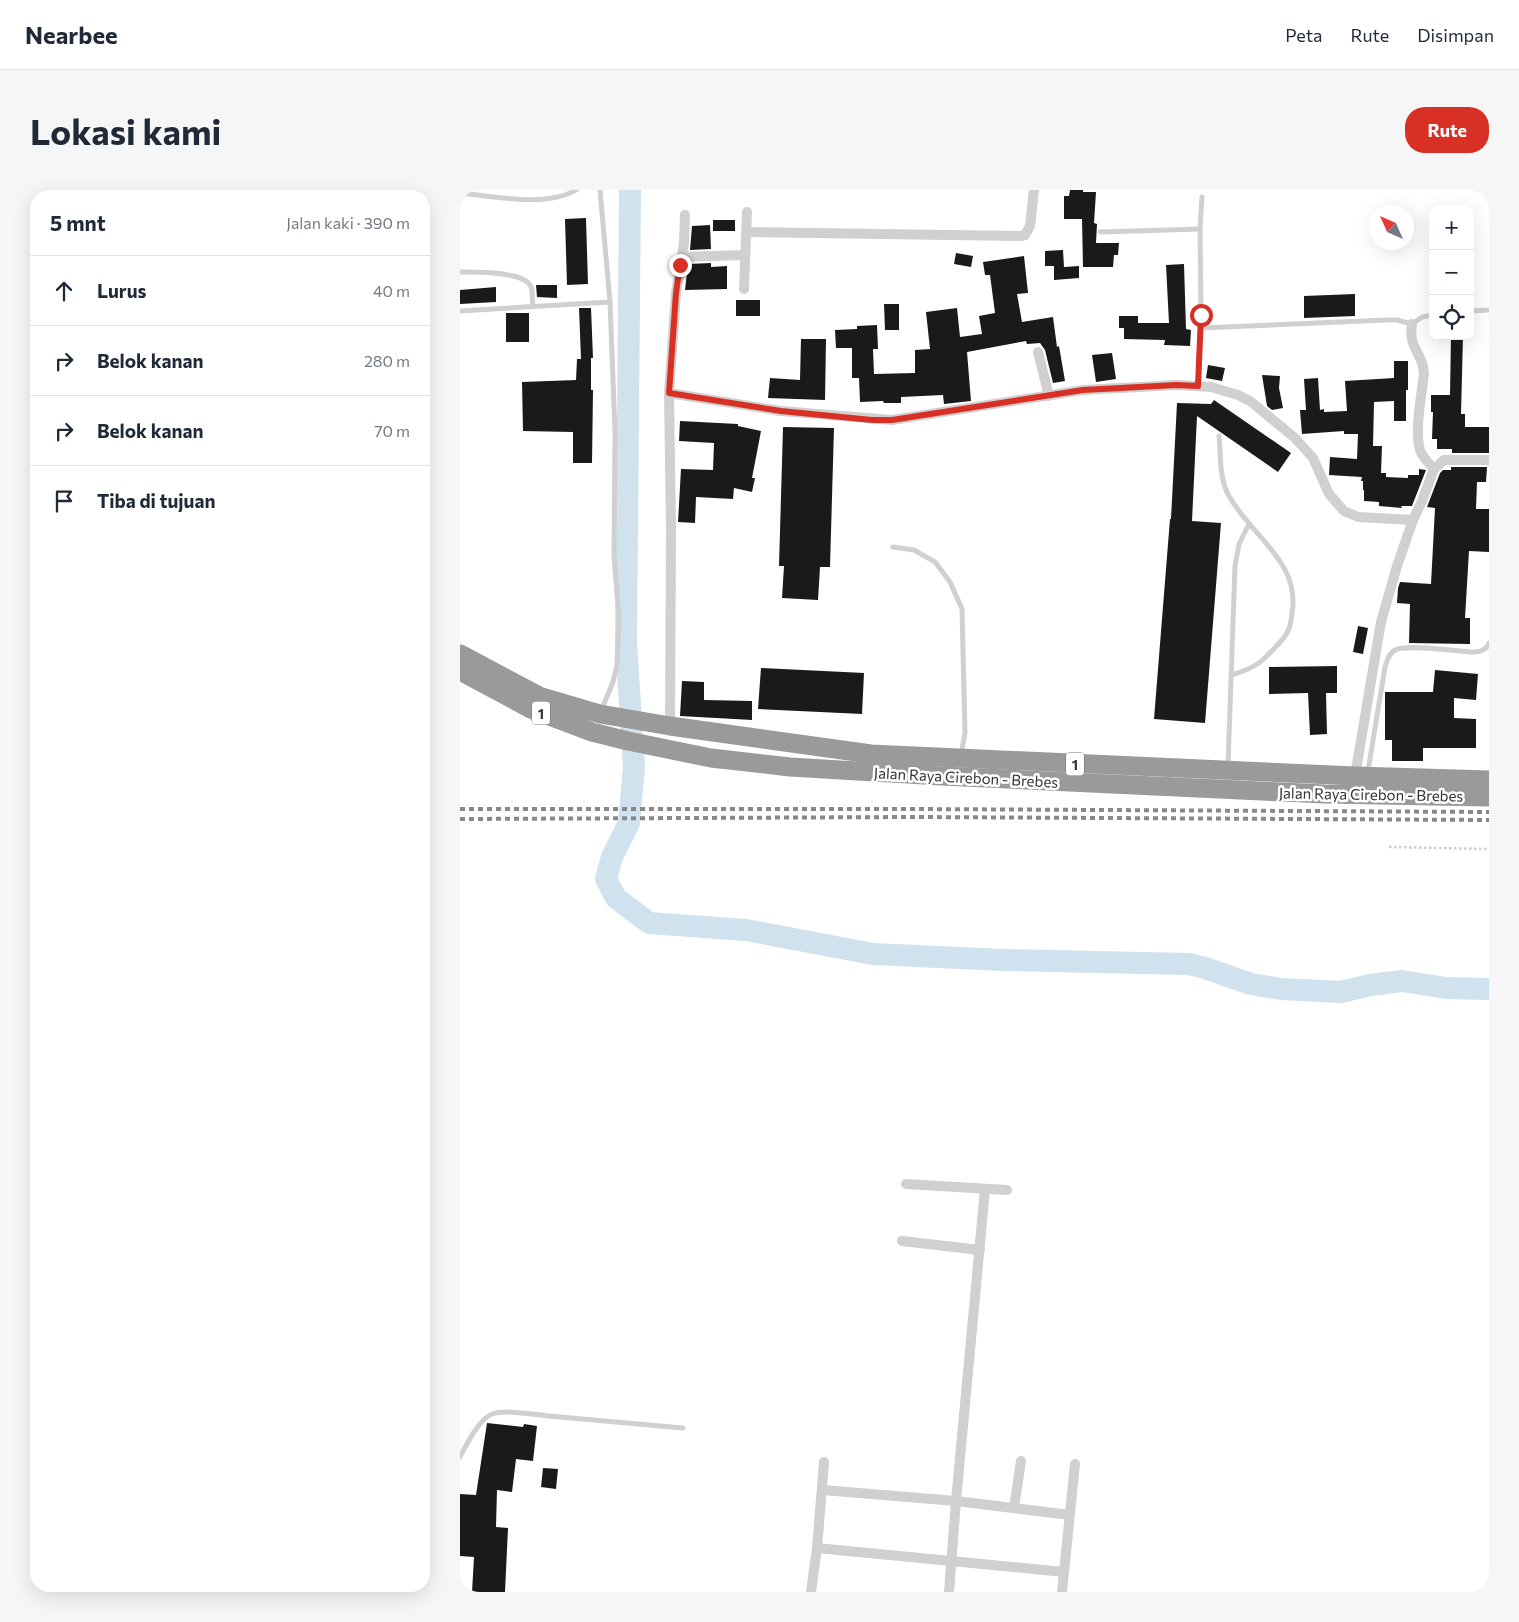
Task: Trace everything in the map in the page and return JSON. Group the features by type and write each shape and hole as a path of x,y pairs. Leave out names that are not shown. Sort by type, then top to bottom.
{"highway":[{"name":"Jalan Raya Cirebon - Brebes","path":"460,654 540,696 600,714 871,754 1361,777 1489,780"},
{"name":"Jalan Raya Cirebon - Brebes","path":"460,671 502,695 539,712 592,732 711,758 790,767 960,777 1325,794 1489,797"}],"street":[{"path":"747,232 1020,236 1025,235 1030,226 1034,190"},
{"path":"744,289 747,212"},
{"path":"666,725 671,528 669,393 676,293 684,235 684,215"},
{"path":"681,257 745,255"},
{"path":"1412,324 1410,337 1413,347 1424,365 1418,429 1419,447 1425,459 1434,469"},
{"path":"1038,352 1049,396"},
{"path":"669,393 781,411 872,420 892,420 1083,390 1176,385 1211,387 1245,398 1282,426 1310,453 1330,494 1344,511 1358,517 1413,520"},
{"path":"1361,777 1381,622 1396,566 1413,520 1434,469 1447,459 1489,460"},
{"path":"906,1184 1007,1190"},
{"path":"949,1592 985,1189"},
{"path":"902,1240 980,1250"},
{"path":"1014,1508 1021,1461"},
{"path":"811,1592 823,1490 824,1462"},
{"path":"1062,1592 1075,1464"},
{"path":"823,1490 956,1501 1070,1515"},
{"path":"817,1548 1064,1572"}],"lane":[{"path":"460,193 545,199 560,197 576,190"},
{"path":"600,190 610,302 615,432 614,555 619,619 617,665 613,682 600,714"},
{"path":"1198,386 1202,197"},
{"path":"1100,232 1200,230"},
{"path":"460,272 494,272 525,279 531,286 533,306"},
{"path":"460,311 610,302"},
{"path":"1474,311 1489,310"},
{"path":"1200,328 1392,320 1412,324 1422,317 1429,316"},
{"path":"1219,436 1225,489 1249,524 1275,554 1290,578 1294,591 1293,609 1287,633 1273,651 1250,669 1232,675"},
{"path":"1228,770 1235,566 1240,544 1249,524"},
{"path":"893,547 914,550 935,562 950,582 962,609 965,733 960,758 960,777"},
{"path":"1361,777 1385,667 1388,658 1394,650 1405,648 1480,652 1487,648 1489,643"},
{"path":"460,1456 466,1443 481,1422 497,1413 683,1428"}],"path":[{"path":"1389,847 1489,849"}],"building":[{"path":"1070,190 1096,192 1094,223 1097,224 1096,243 1119,243 1118,255 1114,255 1113,267 1083,267 1082,219 1064,219 1064,196 1069,196"},
{"path":"586,218 588,284 567,285 565,219"},
{"path":"713,220 735,220 735,231 713,231"},
{"path":"710,225 711,249 690,250 692,226"},
{"path":"1063,250 1064,267 1079,266 1079,278 1054,280 1054,266 1045,266 1045,251"},
{"path":"956,253 973,256 971,267 954,264"},
{"path":"1024,256 1028,293 1017,294 1022,322 1053,317 1057,347 1059,346 1065,381 1053,383 1045,350 1040,343 1027,344 1026,341 967,352 971,401 944,404 943,395 901,397 901,403 884,403 883,401 860,402 859,378 852,378 852,348 836,348 835,330 857,329 857,326 877,325 878,349 873,349 874,374 915,373 915,350 930,349 926,312 957,308 960,337 982,334 979,316 995,313 990,275 985,275 983,262"},
{"path":"711,263 711,267 727,266 727,289 685,290 688,264"},
{"path":"1184,264 1186,329 1191,330 1190,346 1164,345 1165,340 1124,339 1124,328 1119,328 1119,316 1138,316 1138,323 1169,323 1166,265"},
{"path":"536,285 557,285 557,298 537,297"},
{"path":"496,287 496,302 460,304 460,290"},
{"path":"1355,294 1355,316 1304,318 1304,296"},
{"path":"736,300 760,300 760,316 736,316"},
{"path":"884,304 899,304 899,330 885,330"},
{"path":"579,308 591,308 593,358 591,358 591,390 593,390 592,463 573,463 573,432 523,431 522,382 576,380 577,359 581,359"},
{"path":"506,313 529,313 529,342 506,342"},
{"path":"801,339 826,339 825,400 768,398 770,378 800,380"},
{"path":"1451,340 1463,340 1461,414 1465,414 1465,427 1489,427 1489,453 1452,453 1452,449 1437,449 1437,439 1432,439 1433,412 1431,412 1431,395 1450,395"},
{"path":"1112,353 1116,379 1096,382 1092,355"},
{"path":"1394,361 1408,361 1406,421 1394,421 1394,401 1374,402 1373,446 1382,446 1381,473 1386,473 1386,477 1408,478 1408,475 1419,475 1419,469 1426,470 1412,506 1401,506 1402,508 1379,506 1379,502 1364,501 1362,477 1329,475 1330,457 1357,459 1358,434 1344,434 1344,431 1302,434 1300,410 1306,410 1304,379 1318,378 1320,410 1324,409 1324,412 1347,411 1345,381 1394,378"},
{"path":"1208,365 1225,368 1222,381 1206,378"},
{"path":"1262,375 1280,376 1279,388 1283,408 1272,410 1267,406"},
{"path":"1214,400 1291,453 1278,472 1197,416 1192,521 1221,523 1205,723 1154,719 1171,519 1177,403 1211,404"},
{"path":"680,421 738,424 738,426 761,431 752,478 755,478 752,492 734,488 733,499 696,497 695,523 678,522 681,469 713,470 714,443 679,441"},
{"path":"783,427 834,428 830,567 820,567 818,600 782,598 784,566 779,566"},
{"path":"1451,467 1487,467 1486,482 1477,482 1476,509 1489,509 1489,552 1469,551 1465,618 1470,618 1470,644 1409,643 1410,604 1397,603 1398,588 1400,582 1431,584 1435,508 1427,507 1440,473 1443,470 1451,470"},
{"path":"1358,626 1368,628 1363,654 1353,652"},
{"path":"1337,666 1337,693 1326,693 1327,734 1310,735 1308,693 1269,694 1269,667"},
{"path":"761,668 864,673 862,714 758,709"},
{"path":"1435,670 1478,674 1476,700 1454,698 1454,718 1476,719 1476,748 1423,748 1423,761 1392,761 1392,740 1385,740 1385,692 1433,692"},
{"path":"682,681 704,682 704,700 752,701 752,720 680,716"},
{"path":"487,1423 523,1427 524,1424 537,1426 533,1461 516,1459 512,1492 497,1490 496,1527 508,1528 505,1592 472,1592 474,1557 460,1556 460,1494 476,1495"},
{"path":"543,1468 558,1469 556,1489 541,1487"}],"waterway":[{"path":"630,190 626,642 634,767 629,823 612,857 606,879 616,898 649,923 746,930 873,954 1003,960 1189,964 1251,984 1281,989 1341,992 1370,985 1402,981 1446,988 1489,989"}],"railway":[{"path":"460,809 1489,812"},
{"path":"460,819 915,817 1489,820"}],"route":[{"path":"680,265 676,293 669,393 781,411 872,420 892,420 1083,390 1176,385 1198,386 1201,315"}]}
